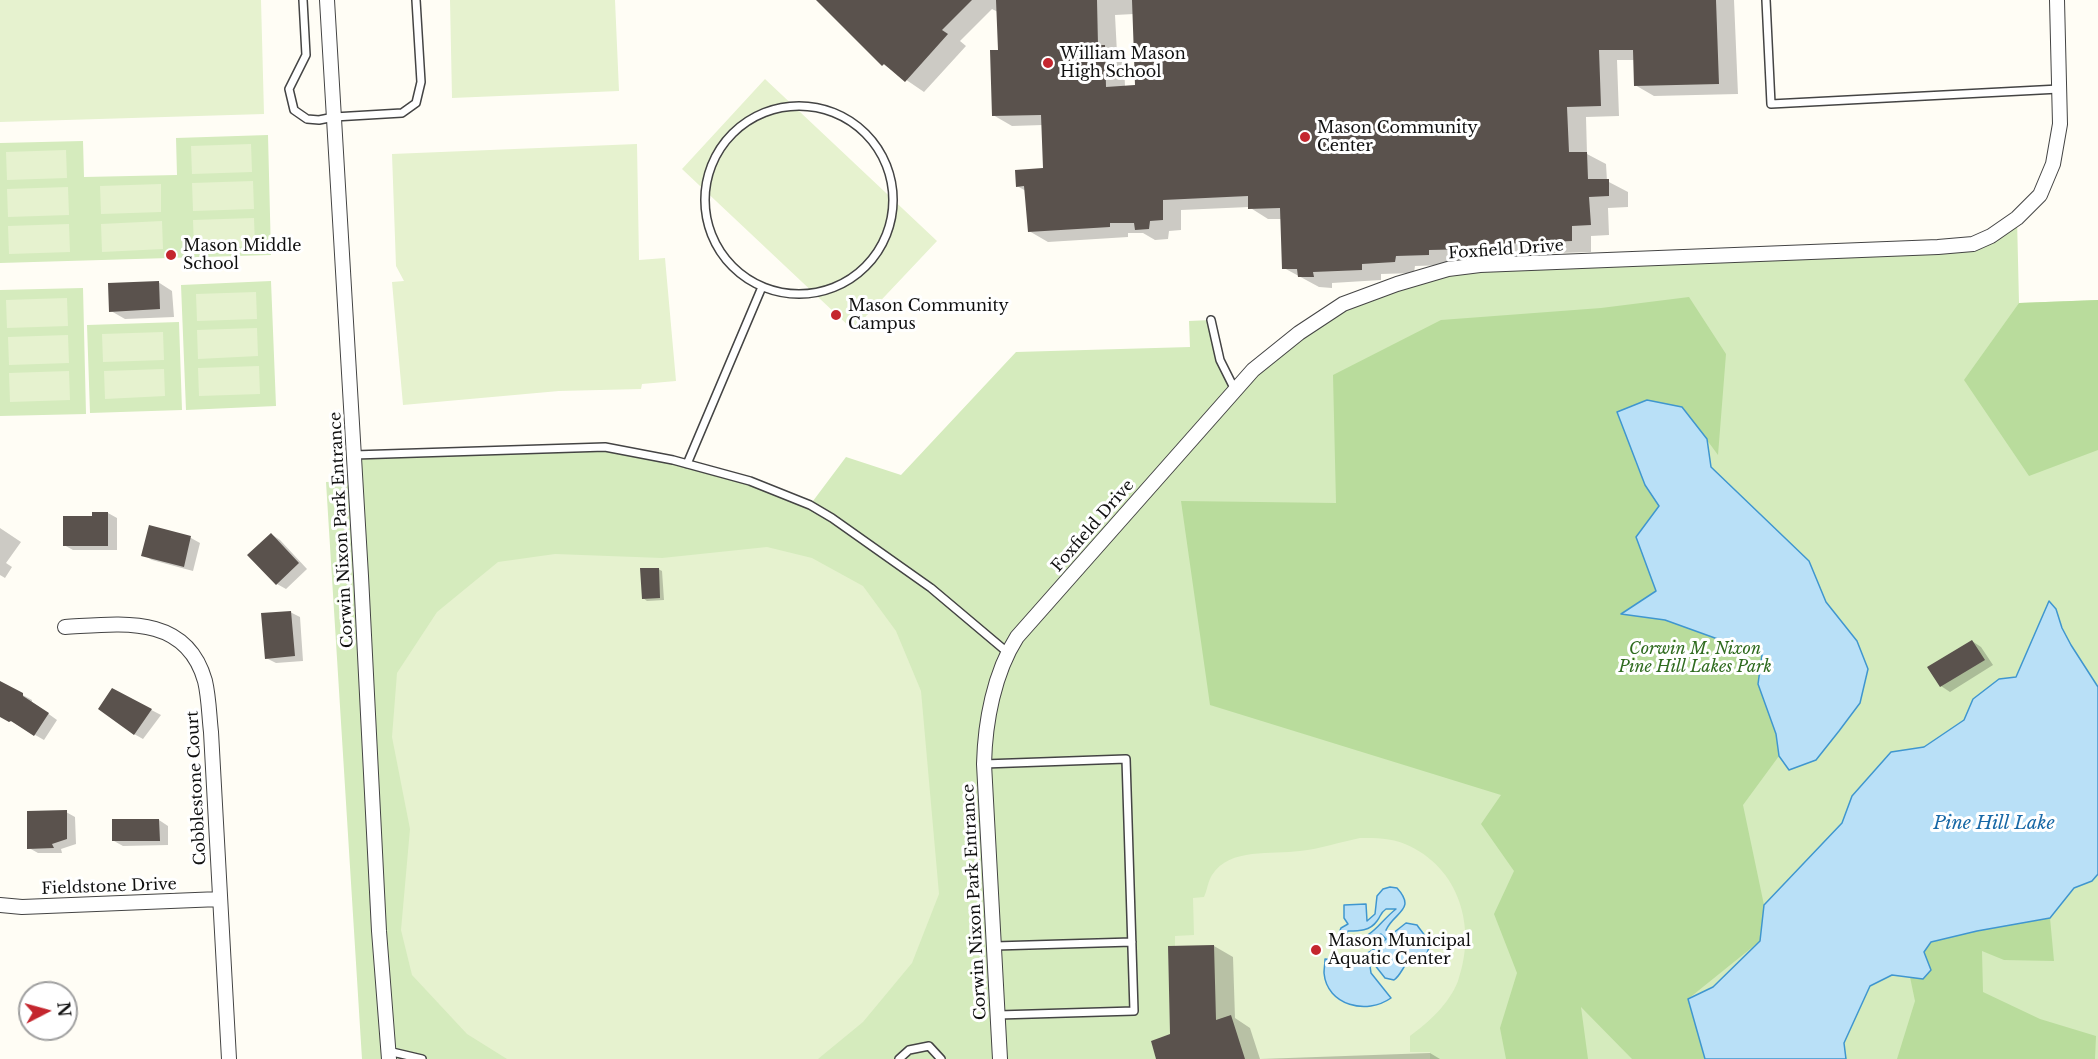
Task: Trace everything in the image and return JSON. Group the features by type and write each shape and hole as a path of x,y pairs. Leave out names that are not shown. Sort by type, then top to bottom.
{"street":[{"name":"Corwin Nixon Park Entrance","path":"327,0 379,931 389,1055"},
{"name":"Foxfield Drive","path":"985,742 998,678 1007,652 1017,638 1253,370 1299,333 1343,304 1397,284 1448,269 1973,244 1991,236 2018,218 2040,195 2053,164 2060,124 2057,0"},
{"name":"Cobblestone Court","path":"65,627 116,624 148,626 166,632 177,639 195,658 201,669 207,694 229,1059"},
{"name":"Corwin Nixon Park Entrance","path":"985,742 984,764 1000,1059"},
{"name":"Fieldstone Drive","path":"0,905 33,907 220,899"}],"lane":[{"path":"303,0 306,55 289,89 294,110 307,119 319,120 334,117 402,114 416,103 421,82 416,0"},
{"path":"1766,0 1771,104 2059,88"},
{"path":"801,105 830,110 856,124 877,146 890,174 894,204 887,234 872,260 849,280 822,292 791,295 762,287 737,272 718,250 707,223 704,194 711,166 725,141 746,121 772,109 792,106 801,105"},
{"path":"687,464 762,287"},
{"path":"1211,320 1220,360 1235,390"},
{"path":"354,455 605,447 687,464 750,481 825,513 931,588 1007,652"},
{"path":"984,764 1126,759 1134,1011 998,1015"},
{"path":"995,946 1132,942"},
{"path":"899,1059 909,1050 929,1046 941,1059"},
{"path":"389,1055 422,1059"}],"green space":[{"path":"0,0 261,0 264,114 0,122"},
{"path":"450,0 615,0 619,91 452,98"},
{"path":"765,79 937,241 853,330 682,169"},
{"path":"268,135 271,255 0,263 0,143 83,141 84,177 177,175 176,138"},
{"path":"251,144 252,172 192,174 191,146"},
{"path":"637,144 639,260 665,258 676,381 642,384 641,389 559,391 403,405 392,282 404,281 396,266 392,154"},
{"path":"66,150 67,178 7,180 6,152"},
{"path":"253,181 254,209 193,211 192,183"},
{"path":"161,184 161,212 101,214 100,186"},
{"path":"68,187 69,215 8,217 7,189"},
{"path":"254,218 255,246 194,248 193,220"},
{"name":"Corwin M. Nixon Pine Hill Lakes Park","path":"2017,218 2019,303 2098,300 2098,1059 362,1059 326,482 356,481 354,455 605,447 750,481 810,505 846,457 901,475 1016,352 1190,347 1189,321 1211,320 1220,360 1235,389 1343,304 1448,269 1973,244"},
{"path":"162,221 163,249 102,252 101,224"},
{"path":"69,224 70,252 9,254 8,226"},
{"path":"271,281 276,406 186,410 181,285"},
{"path":"83,288 86,414 0,416 0,290"},
{"path":"256,292 257,319 197,321 196,294"},
{"path":"1689,297 1726,354 1718,455 1687,413 1635,461 1645,485 1659,506 1636,537 1657,591 1622,614 1665,620 1762,655 1758,684 1776,734 1779,756 1743,805 1764,905 1760,941 1688,999 1705,1059 1632,1059 1581,1007 1588,1059 1506,1059 1500,1028 1517,973 1494,914 1514,871 1481,824 1501,795 1210,705 1181,501 1336,503 1333,375 1441,320 1601,308"},
{"path":"67,298 68,326 7,328 6,300"},
{"path":"2098,300 2098,450 2029,476 1964,380 2019,303"},
{"path":"179,322 182,410 90,413 87,325"},
{"path":"257,328 258,356 198,359 197,330"},
{"path":"163,332 164,360 103,362 102,334"},
{"path":"68,335 69,363 9,365 8,337"},
{"path":"259,366 260,394 199,396 198,368"},
{"path":"164,369 165,396 105,399 104,371"},
{"path":"69,371 70,400 10,402 9,373"},
{"path":"767,547 812,558 863,586 896,631 921,691 939,894 912,963 863,1022 818,1059 507,1059 467,1034 412,975 401,930 410,829 392,737 397,673 437,612 498,562 555,554 662,558"},
{"name":"Mason Municipal Aquatic Center","path":"1360,838 1394,841 1424,854 1451,883 1459,901 1464,920 1465,940 1458,981 1438,1012 1410,1036 1410,1052 1430,1052 1430,1059 1156,1059 1151,1041 1170,1034 1168,946 1175,946 1175,936 1194,935 1193,898 1204,897 1212,875 1220,866 1240,856 1308,850"},
{"path":"2050,918 2054,961 2004,960 1982,951 1983,992 2040,1019 2096,1036 2095,1059 1897,1059 1915,1001 1910,977 1923,979 1924,952 1931,942"}],"water":[{"path":"1647,400 1682,407 1707,439 1711,467 1809,561 1826,602 1857,641 1868,669 1860,703 1816,760 1789,770 1779,756 1776,734 1758,684 1762,655 1665,620 1621,614 1656,591 1636,537 1659,506 1645,485 1617,412"},
{"name":"Pine Hill Lake","path":"2049,601 2056,609 2071,645 2098,687 2098,874 2092,881 2074,888 2050,918 1931,942 1924,952 1931,970 1923,979 1892,975 1870,986 1844,1043 1846,1059 1705,1059 1688,999 1713,987 1760,941 1764,905 1842,823 1852,796 1891,752 1924,747 1964,720 1973,699 1999,679 2016,677"},
{"path":"1397,888 1405,901 1402,910 1386,930 1388,933 1392,934 1406,923 1417,925 1426,938 1429,949 1427,953 1409,961 1394,980 1385,978 1374,964 1370,966 1371,973 1391,998 1371,1006 1350,1004 1340,1000 1327,984 1324,973 1325,959 1342,960 1358,957 1373,950 1386,939 1381,934 1365,944 1347,946 1341,942 1338,935 1341,928 1348,924 1344,918 1344,905 1366,904 1367,921 1375,914 1377,896 1383,889","holes":["1386,909 1396,909 1369,934 1348,940 1346,935 1348,931 1368,929"]}],"building":[{"path":"816,0 972,0 942,30 948,34 905,82 884,64 882,66"},
{"name":"Mason Community Center","path":"996,0 1097,0 1098,45 1105,45 1106,87 1135,85 1132,0 1716,0 1719,84 1634,86 1633,50 1599,50 1601,106 1567,107 1569,152 1587,152 1588,179 1609,179 1609,196 1589,197 1591,225 1572,226 1572,241 1476,245 1476,249 1429,250 1429,255 1396,256 1395,262 1362,264 1362,270 1313,272 1314,277 1298,277 1297,269 1282,269 1280,208 1248,209 1248,196 1163,200 1163,220 1150,221 1149,229 1135,230 1134,223 1110,223 1110,227 1028,232 1024,186 1016,187 1015,170 1043,168 1041,115 992,116 990,50 998,50"},
{"path":"159,281 160,309 109,312 108,283"},
{"path":"92,512 108,512 108,546 63,546 63,516 92,516"},
{"path":"149,525 191,536 184,567 141,556"},
{"path":"271,533 299,563 276,585 247,555"},
{"path":"640,568 659,568 660,598 642,599"},
{"path":"291,611 295,656 265,659 261,613"},
{"path":"1972,640 1985,660 1940,687 1927,667"},
{"path":"0,681 23,693 23,696 49,713 34,736 11,721 0,717"},
{"path":"112,688 152,709 134,735 98,709"},
{"path":"67,810 67,839 52,844 54,848 27,849 27,811"},
{"path":"112,819 159,819 160,841 112,841"},
{"path":"1214,945 1216,1020 1231,1015 1245,1059 1156,1059 1151,1041 1170,1034 1168,946"}],"place":[{"name":"William Mason High School","path":"1048,63"},
{"name":"Mason Community Center","path":"1305,137"},
{"name":"Mason Middle School","path":"171,255"},
{"name":"Mason Community Campus","path":"836,315"},
{"name":"Mason Municipal Aquatic Center","path":"1316,950"}]}
